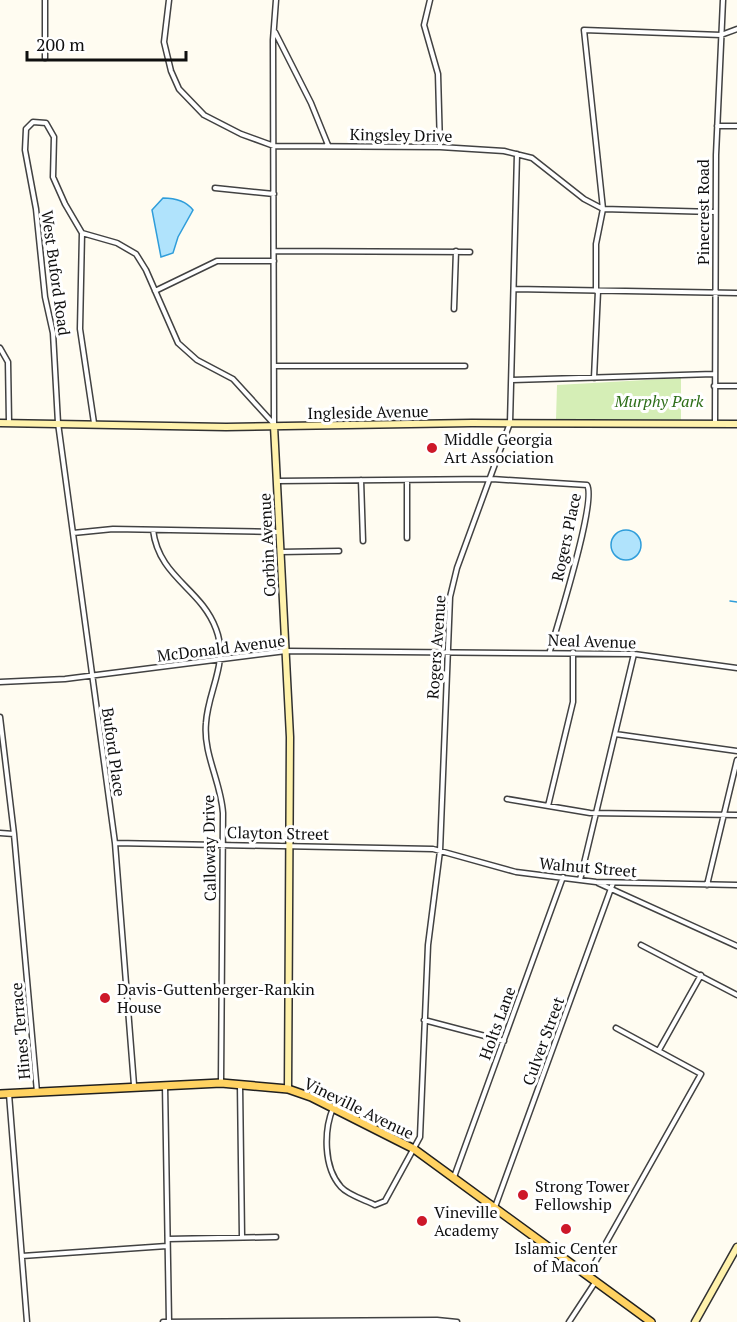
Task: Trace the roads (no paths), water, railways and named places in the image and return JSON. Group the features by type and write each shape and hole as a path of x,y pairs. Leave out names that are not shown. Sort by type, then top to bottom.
{"main road":[{"name":"Vineville Avenue","path":"0,1094 134,1085 221,1083 288,1089 333,1107 414,1149 651,1322"}],"street":[{"path":"45,0 45,58"},
{"name":"Kingsley Drive","path":"169,0 164,24 164,42 171,71 179,89 193,106 218,124 274,146 440,147 517,154 532,158 584,199 603,209 715,212"},
{"name":"Corbin Avenue","path":"276,0 274,426 290,737 288,1089"},
{"path":"430,0 424,25 438,74 440,147"},
{"name":"Pinecrest Road","path":"715,425 715,212 723,0"},
{"path":"594,378 596,244 603,209 584,30 721,35 737,29"},
{"path":"275,31 311,103 328,146"},
{"name":"West Buford Road","path":"58,423 52,333 45,297 36,209 25,150 27,127 39,121 46,123 53,131 53,177 65,204 82,232"},
{"path":"717,126 737,126"},
{"name":"Rogers Avenue","path":"333,1107 326,1132 331,1166 341,1187 375,1205 385,1201 420,1137 428,945 440,851 447,620 454,578 492,479 510,423 517,154"},
{"path":"214,188 274,194"},
{"path":"94,423 80,329 82,232 130,248 142,262 174,337 183,349 197,360 233,380 274,426"},
{"path":"274,251 470,252"},
{"path":"454,309 456,251"},
{"path":"155,291 217,261 274,261"},
{"path":"514,289 737,293"},
{"path":"0,348 8,362 9,422"},
{"path":"274,366 465,366"},
{"path":"512,381 714,374"},
{"path":"714,386 737,386"},
{"name":"Ingleside Avenue","path":"0,423 274,426 510,423 737,424"},
{"name":"Buford Place","path":"58,423 115,843 134,1085"},
{"name":"Rogers Place","path":"277,481 492,479 578,483 589,489 580,541 550,651"},
{"path":"361,480 363,541"},
{"path":"407,480 407,538"},
{"path":"73,533 113,530 278,532"},
{"name":"Calloway Drive","path":"153,530 162,560 172,576 193,593 207,610 216,630 221,658 207,715 205,734 208,754 221,794 223,843 221,1083"},
{"path":"280,552 339,551"},
{"name":"McDonald Avenue","path":"0,682 92,676 286,651 446,652"},
{"name":"Neal Avenue","path":"446,652 550,651 634,654 737,668"},
{"path":"548,806 573,702 573,652"},
{"path":"580,880 634,654"},
{"name":"Hines Terrace","path":"0,717 14,834 37,1092"},
{"path":"615,734 737,751"},
{"path":"708,885 737,760"},
{"path":"507,799 596,813 737,815"},
{"path":"0,833 14,834"},
{"name":"Clayton Street","path":"115,843 223,843 440,851"},
{"name":"Walnut Street","path":"440,851 511,871 596,882 737,885"},
{"name":"Holts Lane","path":"454,1177 563,878"},
{"path":"596,882 737,946"},
{"name":"Culver Street","path":"495,1207 614,882"},
{"path":"641,945 737,995"},
{"path":"659,1050 701,975"},
{"path":"424,1020 504,1041"},
{"path":"588,1275 701,1074 616,1028"},
{"path":"165,1084 169,1322"},
{"path":"240,1084 242,1238"},
{"path":"9,1093 27,1322"},
{"path":"168,1239 276,1237"},
{"path":"22,1256 167,1246"},
{"path":"694,1322 737,1247"},
{"path":"569,1322 596,1280"},
{"path":"163,1322 457,1322"}],"water":[{"path":"163,198 180,201 193,210 178,237 173,253 161,257 152,210"},
{"path":"626,530 637,534 641,545 637,556 626,560 615,556 611,545 615,534"}],"waterway":[{"path":"730,601 737,602"}],"place":[{"name":"Middle Georgia Art Association","path":"432,448"},
{"name":"Davis-Guttenberger-Rankin House","path":"105,998"},
{"name":"Strong Tower Fellowship","path":"523,1195"},
{"name":"Vineville Academy","path":"422,1221"},
{"name":"Islamic Center of Macon","path":"566,1229"}],"park label":[{"name":"Murphy Park","path":"659,401"}]}
